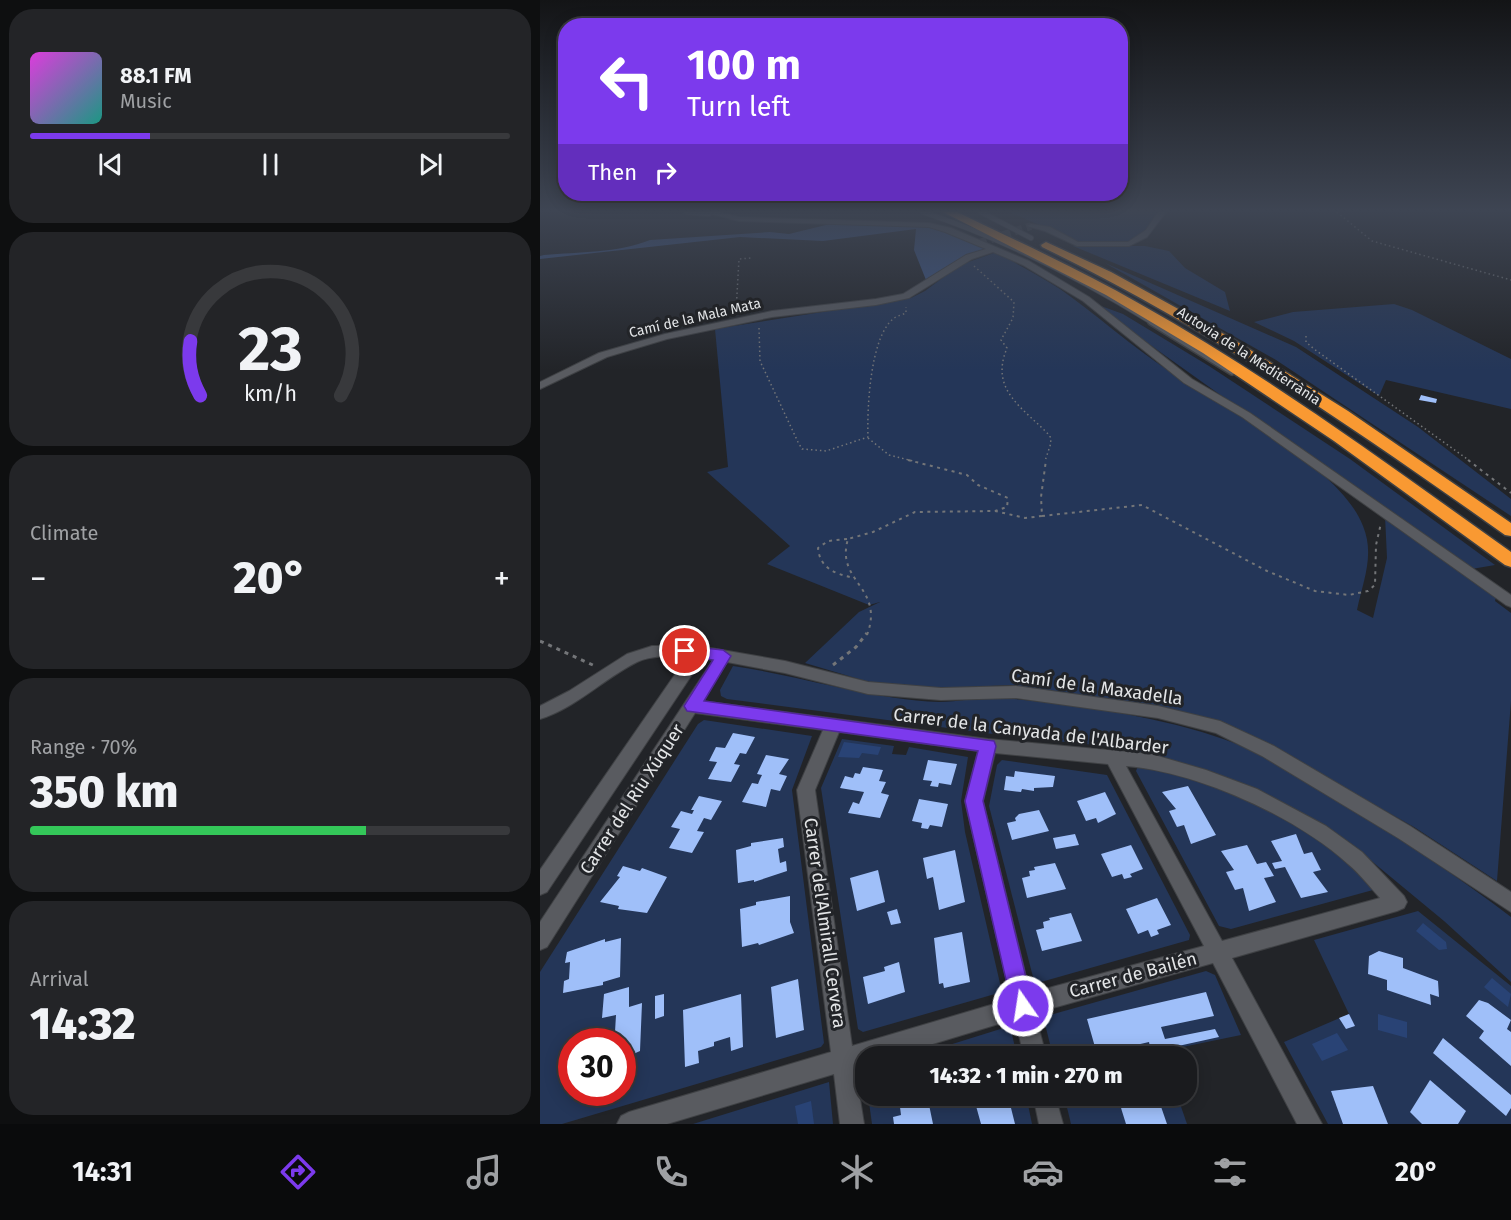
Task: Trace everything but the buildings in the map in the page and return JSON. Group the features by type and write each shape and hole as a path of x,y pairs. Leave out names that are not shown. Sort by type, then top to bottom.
{"highway":[{"name":"Autovia de la Mediterrània","path":"1059,264 1161,320 1254,379 1511,561"},
{"name":"Autovia de la Mediterrània","path":"1090,264 1264,365 1511,531"}],"street":[{"name":"Camí de la Mala Mata","path":"540,386 603,355 747,318 876,302 906,296 957,264"},
{"path":"1028,264 1086,299 1188,381 1246,415 1292,450 1385,512 1511,602"},
{"name":"Camí de la Maxadella","path":"540,713 575,695 632,658 652,652 699,652 723,656 821,675 868,688 941,694 1016,692 1158,712 1220,728 1323,782 1511,903"},
{"name":"Carrer del Riu Xúquer","path":"540,886 699,652"},
{"name":"Carrer del Riu Xúquer","path":"540,940 723,656"},
{"name":"Carrer de la Canyada de l'Albarder","path":"692,706 833,727 988,746 1151,761 1206,777 1251,794 1320,832 1355,858 1397,902"},
{"name":"Carrer del'Almirall Cervera","path":"833,727 806,790 845,1059 852,1124"},
{"path":"988,746 974,801 1033,1046"},
{"path":"1113,757 1310,1124"},
{"name":"Carrer de Bailén","path":"629,1124 1023,1006 1397,902"},
{"path":"1047,1106 1051,1124"}],"lane":[{"path":"1042,264 1101,294 1348,444"}],"path":[{"path":"736,321 739,264"},
{"path":"968,264 980,269 1014,302 1016,310 1011,330 1001,340 1007,348 1000,370 1011,400 1050,436 1052,444 1048,451 1041,498 1042,516"},
{"path":"1456,264 1511,280"},
{"path":"868,438 869,397 878,359 877,349 881,336 893,319 906,313 906,296"},
{"path":"747,318 761,329 757,341 764,376 772,384 792,435 802,449 826,451 868,438"},
{"path":"1306,336 1306,342 1314,349 1435,434 1511,493"},
{"path":"868,438 889,455 967,475 978,485 1008,498 1007,507 995,511"},
{"path":"856,578 838,574 823,566 817,558 818,548 828,541 848,539 873,532 915,512 995,511 1025,518 1052,513 1100,511 1131,504 1142,505 1267,571 1315,591 1348,595 1368,591 1375,585 1376,544 1385,512"},
{"path":"821,675 866,636 874,617 868,595 847,570 842,555 848,539"},
{"path":"540,641 608,672"}],"shaded area":[{"path":"920,264 956,264 926,280"},
{"path":"1019,264 1060,289 1155,361 1306,460 1331,482 1350,504 1363,526 1368,558 1357,610 1373,618 1387,558 1385,516 1496,597 1495,601 1511,613 1511,701 1497,881 1414,827 1257,739 1011,685 924,689 879,685 805,663 859,612 880,602 869,605 767,564 790,546 707,472 728,467 715,329 911,298 925,291 960,265"},
{"path":"1108,264 1296,347 1418,427 1511,499 1511,516 1276,360"},
{"path":"1118,264 1182,264 1225,292 1230,311"},
{"path":"1090,302 1123,314 1209,366 1350,459 1495,565 1466,570"},
{"path":"1394,304 1412,310 1511,359 1511,409 1386,380 1379,396 1294,341 1254,322 1293,312"},
{"path":"733,666 887,697 939,702 1003,698 1087,708 1173,724 1226,740 1259,754 1322,790 1413,848 1511,917 1511,982 1444,921 1357,849 1255,791 1213,772 1127,748 1024,738 727,699 721,696 720,690"},
{"path":"704,720 812,736 792,790 824,1043 821,1047 636,1102 636,1028 558,1028 558,1106 623,1106 562,1124 540,1124 540,972 698,724"},
{"path":"842,739 894,746 892,754 906,755 909,747 968,757 961,801 965,832 1002,992 863,1032 858,1029 821,788"},
{"path":"844,742 881,747 878,755 862,753 859,758 838,757"},
{"path":"1002,760 1107,775 1190,935 1189,940 1041,982 1033,977 989,806 997,765"},
{"path":"1138,766 1205,783 1267,809 1326,844 1377,886 1373,890 1231,929 1219,926 1136,771"},
{"path":"1418,911 1511,986 1511,1124 1328,1124 1284,1042 1349,1014 1314,940"},
{"path":"1423,923 1446,942 1447,949 1439,950 1416,931"},
{"path":"1206,971 1215,975 1241,1035 1187,1046 1050,1046 1045,1024 1050,1015"},
{"path":"1492,978 1511,994 1508,1007 1484,987"},
{"path":"1378,1014 1407,1022 1407,1038 1378,1030"},
{"path":"1010,1026 1015,1046 946,1046"},
{"path":"1337,1033 1348,1050 1322,1061 1312,1044"},
{"path":"829,1082 833,1124 693,1124"},
{"path":"811,1101 814,1124 798,1124 795,1106"},
{"path":"870,1106 1028,1106 1032,1124 872,1124"},
{"path":"1067,1106 1181,1106 1187,1124 1071,1124"}],"route":[{"path":"685,651 723,656 692,706 833,727 988,746 974,801 1023,1006"}]}
